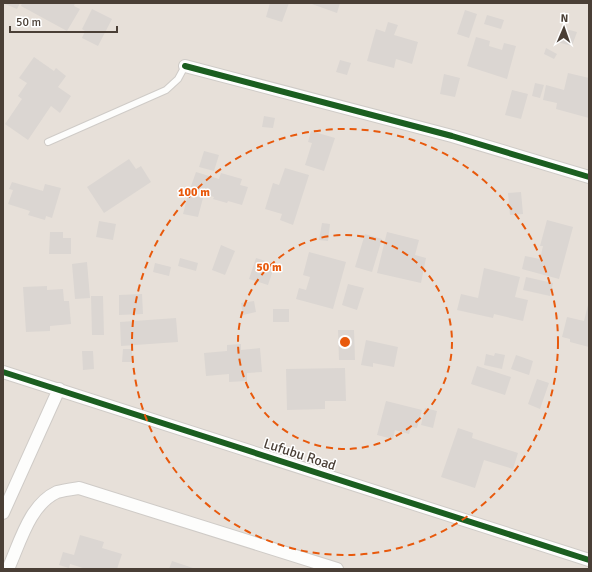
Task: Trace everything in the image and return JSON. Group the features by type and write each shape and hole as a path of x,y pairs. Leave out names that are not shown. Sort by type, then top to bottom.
{"street":[{"path":"185,66 452,136 589,177"},
{"name":"Lufubu Road","path":"3,372 589,560"},
{"path":"3,513 59,389"},
{"path":"8,569 33,514 43,501 58,492 79,488 337,569"}],"lane":[{"path":"48,142 166,90 178,79 185,66"}],"shaded area":[{"path":"3,3 589,3 589,569 3,569"}],"building":[{"path":"3,3 20,3 17,9"},
{"path":"22,3 75,3 74,6 80,9 67,31 21,6"},
{"path":"270,3 289,3 282,22 266,17"},
{"path":"309,3 340,3 337,13"},
{"path":"92,9 112,19 98,46 82,38 85,31 82,29"},
{"path":"465,10 477,14 469,38 457,34"},
{"path":"487,15 504,20 501,29 484,24"},
{"path":"388,22 398,25 394,35 418,42 412,64 396,59 394,68 367,61 376,29 385,32"},
{"path":"562,28 577,32 572,46 557,42"},
{"path":"476,37 490,41 489,46 502,50 504,43 516,46 507,79 467,66"},
{"path":"546,48 557,54 554,59 544,54"},
{"path":"34,57 54,71 56,68 66,76 58,87 71,96 60,113 51,106 28,140 5,124 22,99 18,96 27,83 19,78"},
{"path":"340,60 351,63 347,75 336,72"},
{"path":"568,73 589,78 589,118 556,109 557,103 543,100 546,85 564,90"},
{"path":"444,74 460,78 455,97 440,94"},
{"path":"535,83 544,85 540,98 532,96"},
{"path":"512,90 528,94 521,119 505,115"},
{"path":"264,116 275,118 273,128 262,127"},
{"path":"311,131 335,138 324,171 305,165 312,143 308,142"},
{"path":"204,151 219,155 214,171 199,167"},
{"path":"129,159 136,169 141,166 151,182 104,213 87,187"},
{"path":"285,168 309,175 293,225 280,220 282,214 265,209 273,183 279,185"},
{"path":"196,172 219,179 221,173 242,179 240,185 248,187 242,205 213,199 214,197 190,189"},
{"path":"12,182 43,191 45,184 61,188 52,218 46,216 45,220 28,215 30,211 8,204 13,190 9,189"},
{"path":"521,192 523,214 510,215 508,193"},
{"path":"188,194 203,198 198,217 183,214"},
{"path":"547,220 573,227 559,279 522,269 525,256 540,259 543,246 540,246"},
{"path":"99,221 116,224 113,240 96,237"},
{"path":"322,223 330,224 328,241 319,240"},
{"path":"50,232 63,232 63,238 71,238 71,254 49,254"},
{"path":"387,232 419,240 415,255 426,258 421,283 377,273"},
{"path":"365,234 382,239 372,272 355,267"},
{"path":"221,245 235,251 225,275 212,270"},
{"path":"309,252 346,262 333,309 296,299 299,288 306,290 310,277 303,275"},
{"path":"180,258 198,263 196,271 178,266"},
{"path":"256,258 275,264 268,285 249,279"},
{"path":"87,262 90,298 75,299 72,264"},
{"path":"155,263 171,267 169,276 153,272"},
{"path":"484,268 520,277 515,297 528,300 523,321 494,314 493,318 457,310 461,294 478,298"},
{"path":"526,277 553,283 550,296 523,290"},
{"path":"348,284 364,288 357,310 342,305"},
{"path":"47,286 47,290 63,289 64,301 69,301 71,324 50,326 50,331 26,332 23,287"},
{"path":"142,294 143,314 119,315 119,295"},
{"path":"91,296 103,296 104,335 92,335"},
{"path":"254,301 256,312 243,315 241,303"},
{"path":"588,305 589,347 570,342 570,339 562,337 567,317 584,321"},
{"path":"273,309 289,309 289,322 273,322"},
{"path":"176,318 178,342 121,346 120,322"},
{"path":"338,330 354,330 355,360 339,360"},
{"path":"366,340 398,347 394,367 373,363 373,367 361,365"},
{"path":"241,344 241,350 260,348 262,372 247,373 247,381 229,382 229,374 206,376 204,353 227,351 227,345"},
{"path":"123,349 132,349 132,362 122,362"},
{"path":"82,351 93,351 94,369 83,370"},
{"path":"495,353 505,355 502,369 484,365 486,354 494,356"},
{"path":"516,355 533,361 529,375 511,369"},
{"path":"477,366 511,377 505,395 471,384"},
{"path":"345,368 346,401 325,401 325,409 287,410 286,369"},
{"path":"537,379 549,383 540,409 528,404"},
{"path":"386,401 422,410 417,428 411,427 409,434 395,430 393,439 377,435"},
{"path":"425,408 437,411 433,428 421,425"},
{"path":"458,428 473,433 472,438 518,453 513,469 484,460 475,488 441,477"},
{"path":"80,535 104,542 102,548 122,554 117,569 86,569 70,564 69,568 59,565 63,552 74,555"},
{"path":"172,561 196,569 169,569"}],"cycle path":[{"path":"185,66 452,136 589,177"},
{"path":"3,372 589,560"}]}
